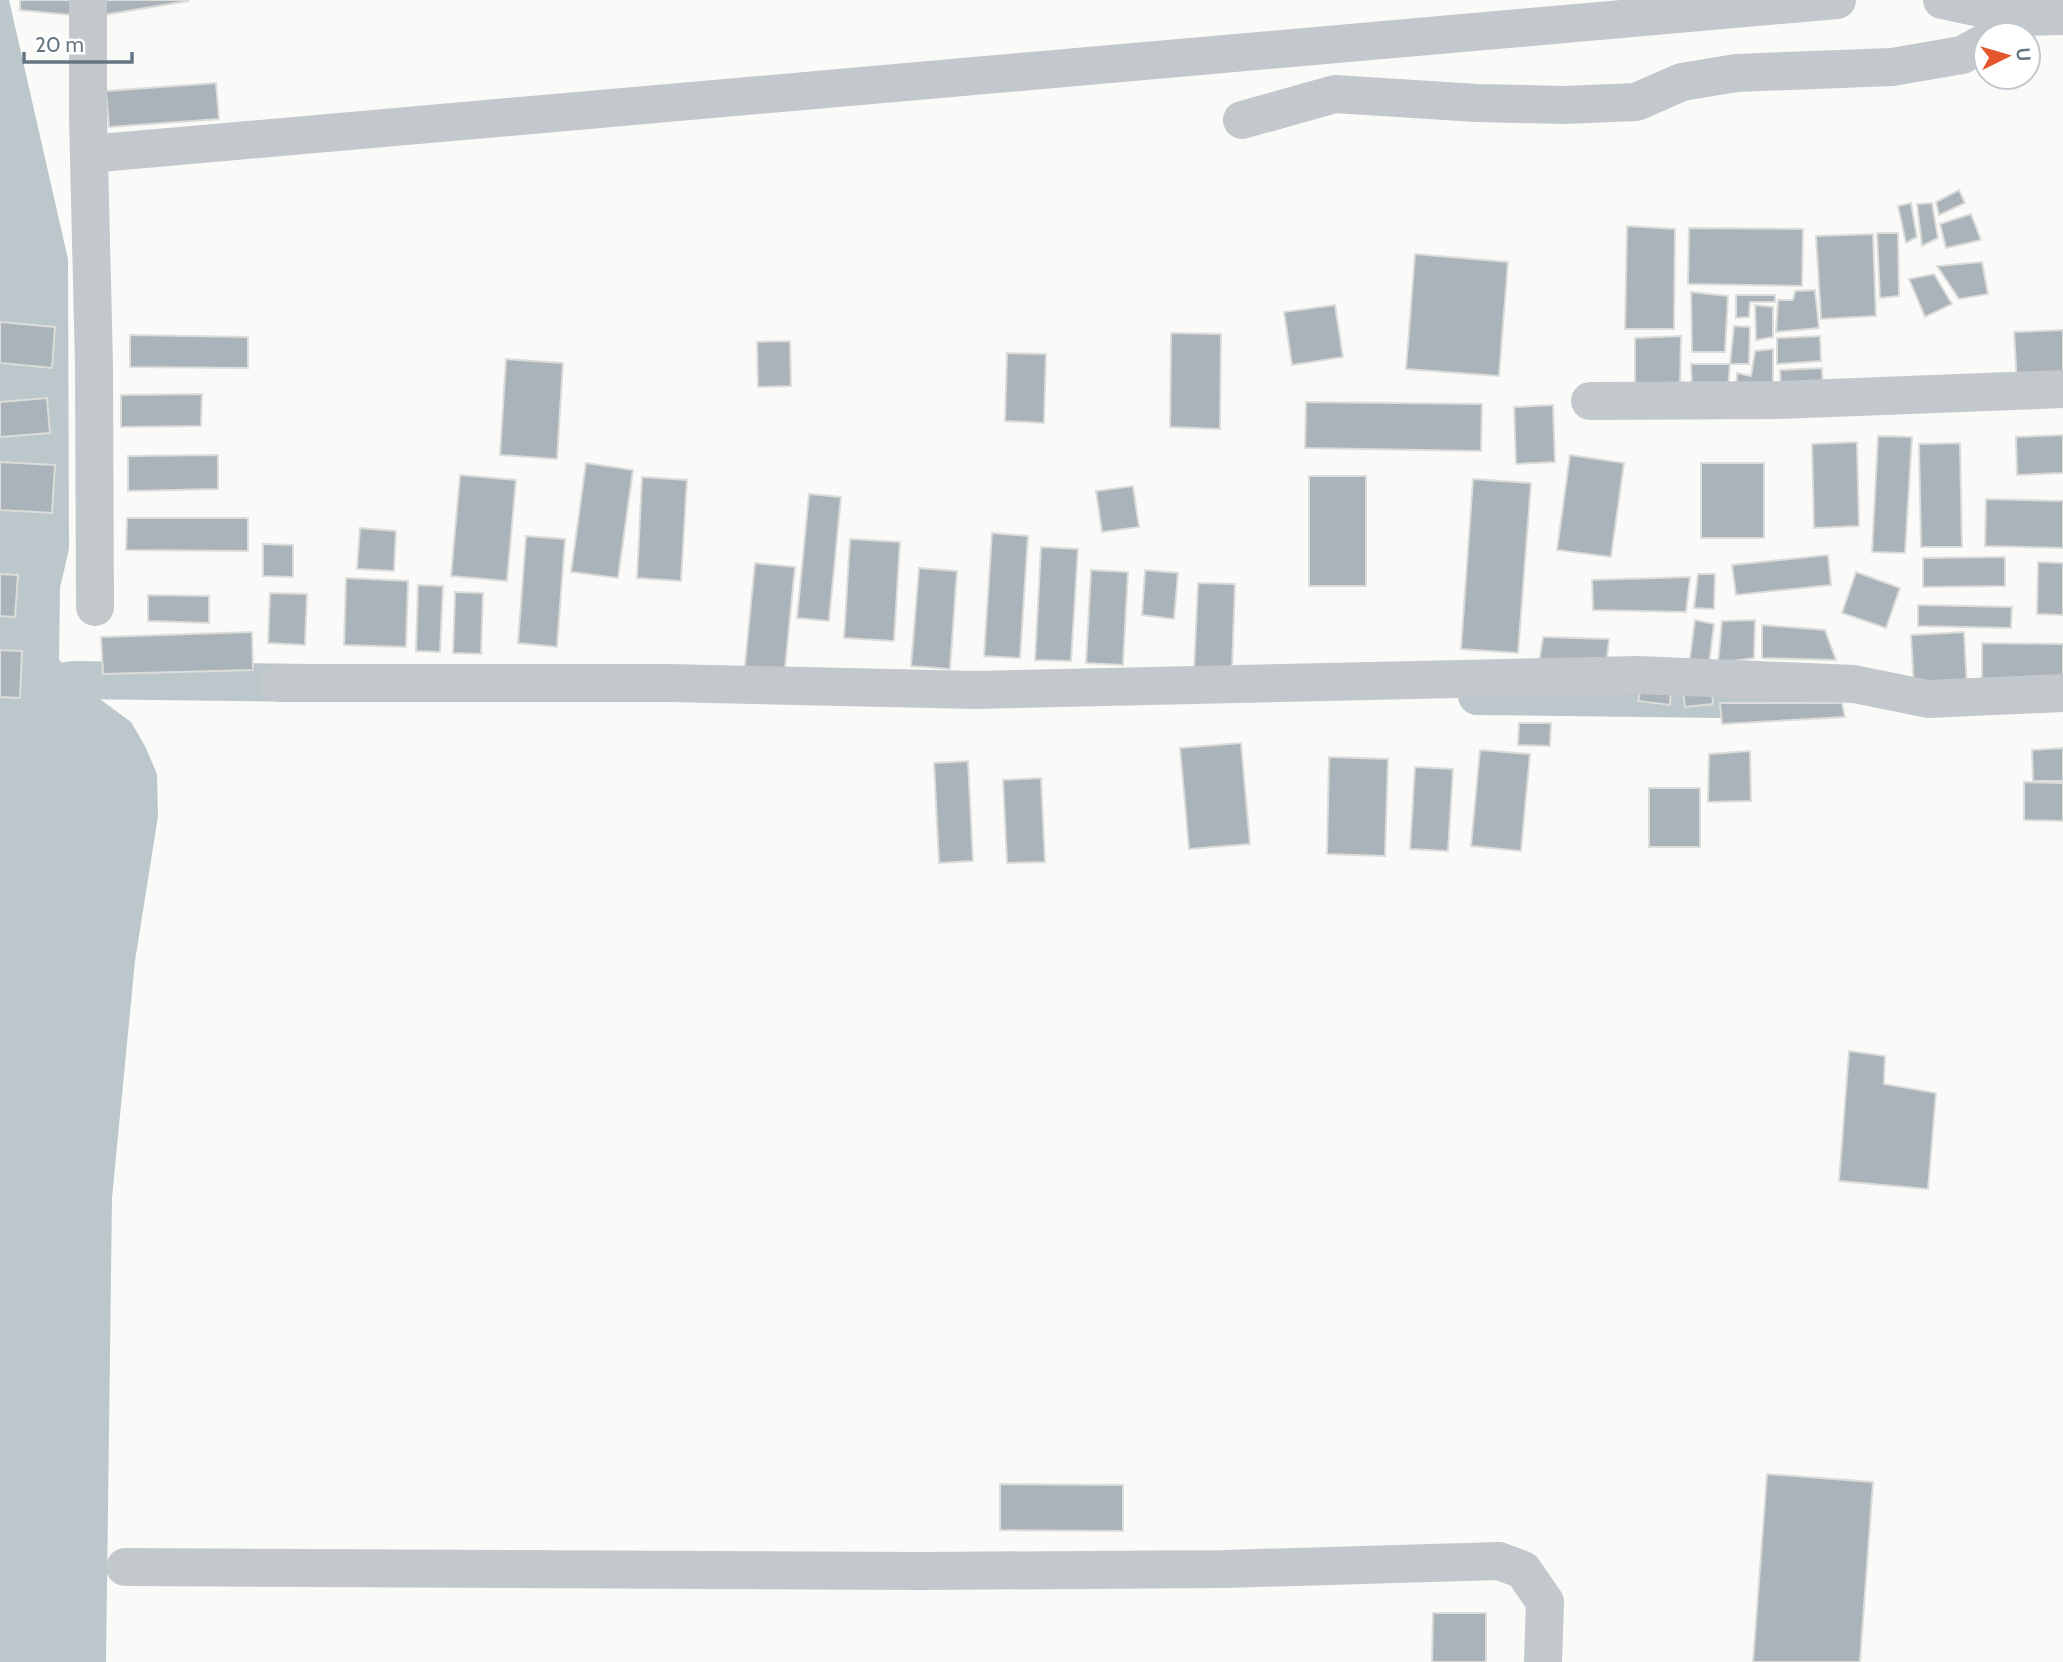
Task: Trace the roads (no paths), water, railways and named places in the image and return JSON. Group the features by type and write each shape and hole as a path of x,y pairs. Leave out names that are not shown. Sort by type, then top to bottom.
{"street":[{"path":"88,0 95,607"},
{"path":"89,154 1837,0"},
{"path":"1942,0 1997,21"},
{"path":"2036,21 2063,16"},
{"path":"1242,120 1335,94 1564,105 1636,102 1682,82 1736,74 1892,67 1962,55 1972,50"},
{"path":"1590,401 1779,400 2063,389"},
{"path":"278,683 669,683 976,690 1638,675 1854,684 1928,699 2063,693"},
{"path":"125,1567 923,1571 1224,1569 1499,1561 1523,1570 1545,1602 1543,1662"}],"waterway":[{"path":"0,690 74,680 311,683"},
{"path":"1477,696 1809,700"}]}
